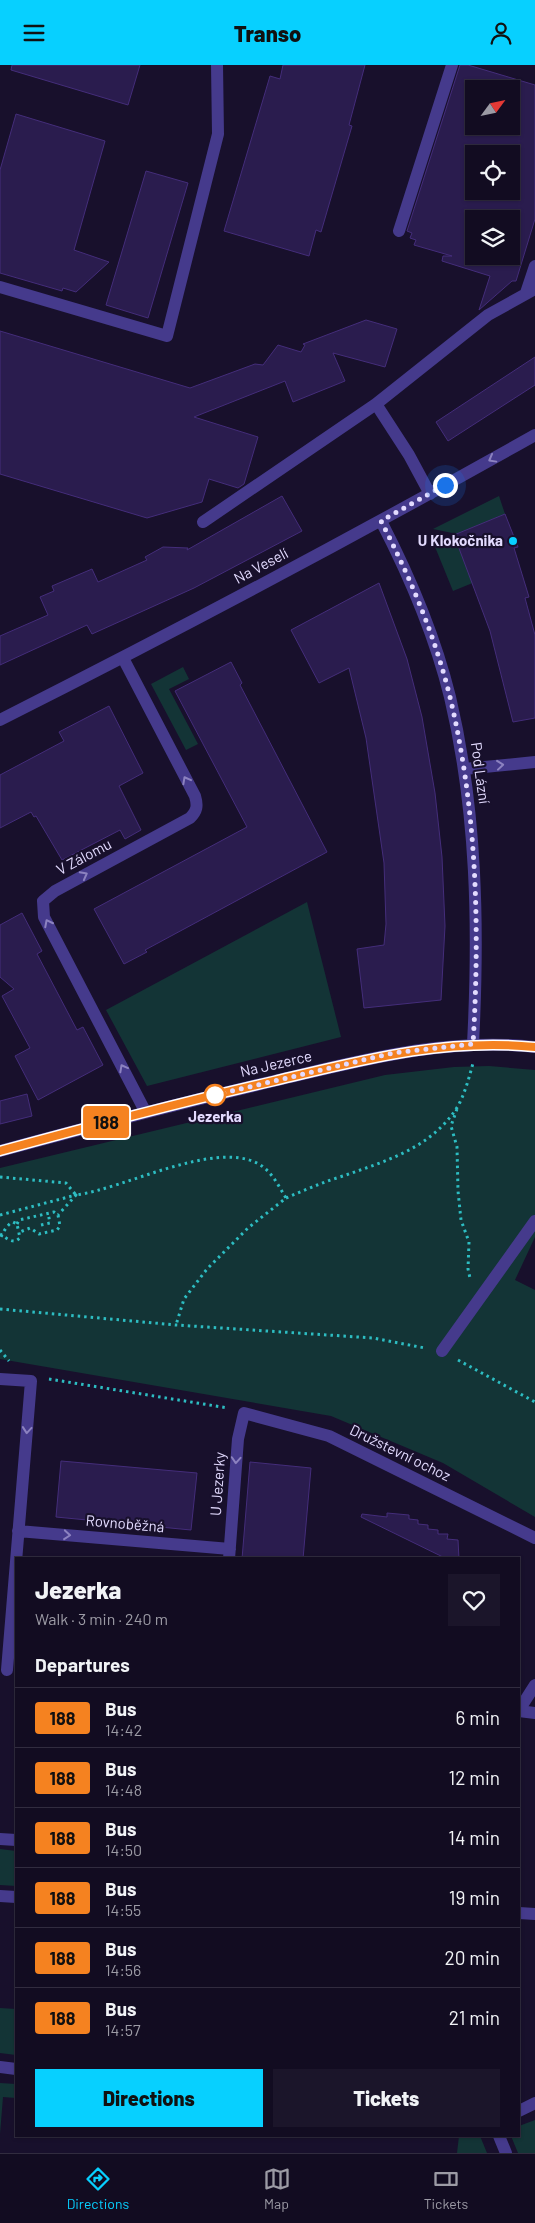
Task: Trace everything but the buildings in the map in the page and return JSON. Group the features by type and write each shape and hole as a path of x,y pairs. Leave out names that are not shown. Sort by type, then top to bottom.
{"street":[{"path":"0,287 167,336 218,134 217,65"},
{"path":"399,231 452,65"},
{"path":"203,522 376,404 488,315 531,291 535,266"},
{"path":"376,404 409,455 430,494"},
{"name":"Na Veselí","path":"0,721 381,521 535,435"},
{"name":"Pod Lázní","path":"381,521 414,590 430,631 450,697 464,769 476,908 476,993 473,1044"},
{"name":"V Zálomu","path":"123,658 195,796 197,807 190,818 55,891 44,901 43,909 44,917 145,1111"},
{"path":"464,769 535,762"},
{"name":"Na Jezerce","path":"0,1151 145,1111 393,1053 473,1044 535,1047"},
{"path":"442,1351 535,1221"},
{"path":"0,1379 31,1381 16,1557"},
{"name":"Družstevní ochoz","path":"244,1413 329,1436 535,1538"},
{"name":"U Jezerky","path":"229,1554 238,1439 244,1413"},
{"name":"Rovnoběžná","path":"18,1531 229,1554"},
{"path":"8,1670 15,1573"},
{"path":"520,1709 535,1685"},
{"path":"520,1711 535,1713"},
{"path":"0,1839 15,1840"},
{"path":"0,1896 15,1897"},
{"path":"520,1913 535,1914"},
{"path":"0,2067 15,2069"},
{"path":"520,2110 535,2103"},
{"path":"499,2137 506,2153"}],"path":[{"path":"473,1063 451,1126 457,1147 461,1220 469,1241 468,1269 472,1289 478,1301"},
{"path":"176,1325 184,1299 207,1269 248,1228 286,1198 399,1156 422,1143 444,1124 458,1106"},
{"path":"0,1215 76,1195 97,1192 203,1159 231,1156 257,1163 266,1169 274,1177 286,1198"},
{"path":"0,1177 66,1183 76,1195"},
{"path":"58,1215 76,1195"},
{"path":"17,1224 20,1220 48,1213 54,1212 58,1215"},
{"path":"41,1225 50,1223 48,1213"},
{"path":"20,1232 30,1229 39,1234 57,1230 60,1226 58,1215"},
{"path":"9,1223 17,1224 20,1238 12,1241 1,1236 9,1223"},
{"path":"0,1309 176,1325 373,1338 442,1351 535,1402"},
{"path":"31,1381 53,1379 244,1413"}],"green space":[{"path":"499,496 505,514 457,534 433,529"},
{"path":"431,537 460,545 475,582 453,591"},
{"path":"183,667 189,679 169,689 198,744 186,750 151,684"},
{"path":"307,902 341,1037 147,1086 106,1010"},
{"name":"Jezerka","path":"489,1066 535,1070 535,1237 515,1280 535,1290 535,1517 443,1463 331,1416 0,1359 0,1168 385,1075 454,1067"},
{"path":"0,1849 15,1851 15,1886 0,1885"},
{"path":"0,2008 15,2009 15,2055 0,2053"},
{"path":"0,2083 15,2084 15,2098 3,2097 0,2134"},
{"path":"535,2120 535,2153 518,2153 511,2137 520,2137 520,2126"},
{"path":"459,2137 480,2137 487,2153 457,2153"}],"bus line":[{"name":"188","path":"0,1151 145,1111 393,1053 473,1044 535,1047"}],"place":[{"name":"U Klokočnika","path":"513,541"},
{"name":"Jezerka","path":"215,1095"}],"route":[{"path":"215,1095 393,1053 473,1044 476,993 476,908 472,839 464,769 450,697 430,631 396,549 381,521 445,485"}]}
